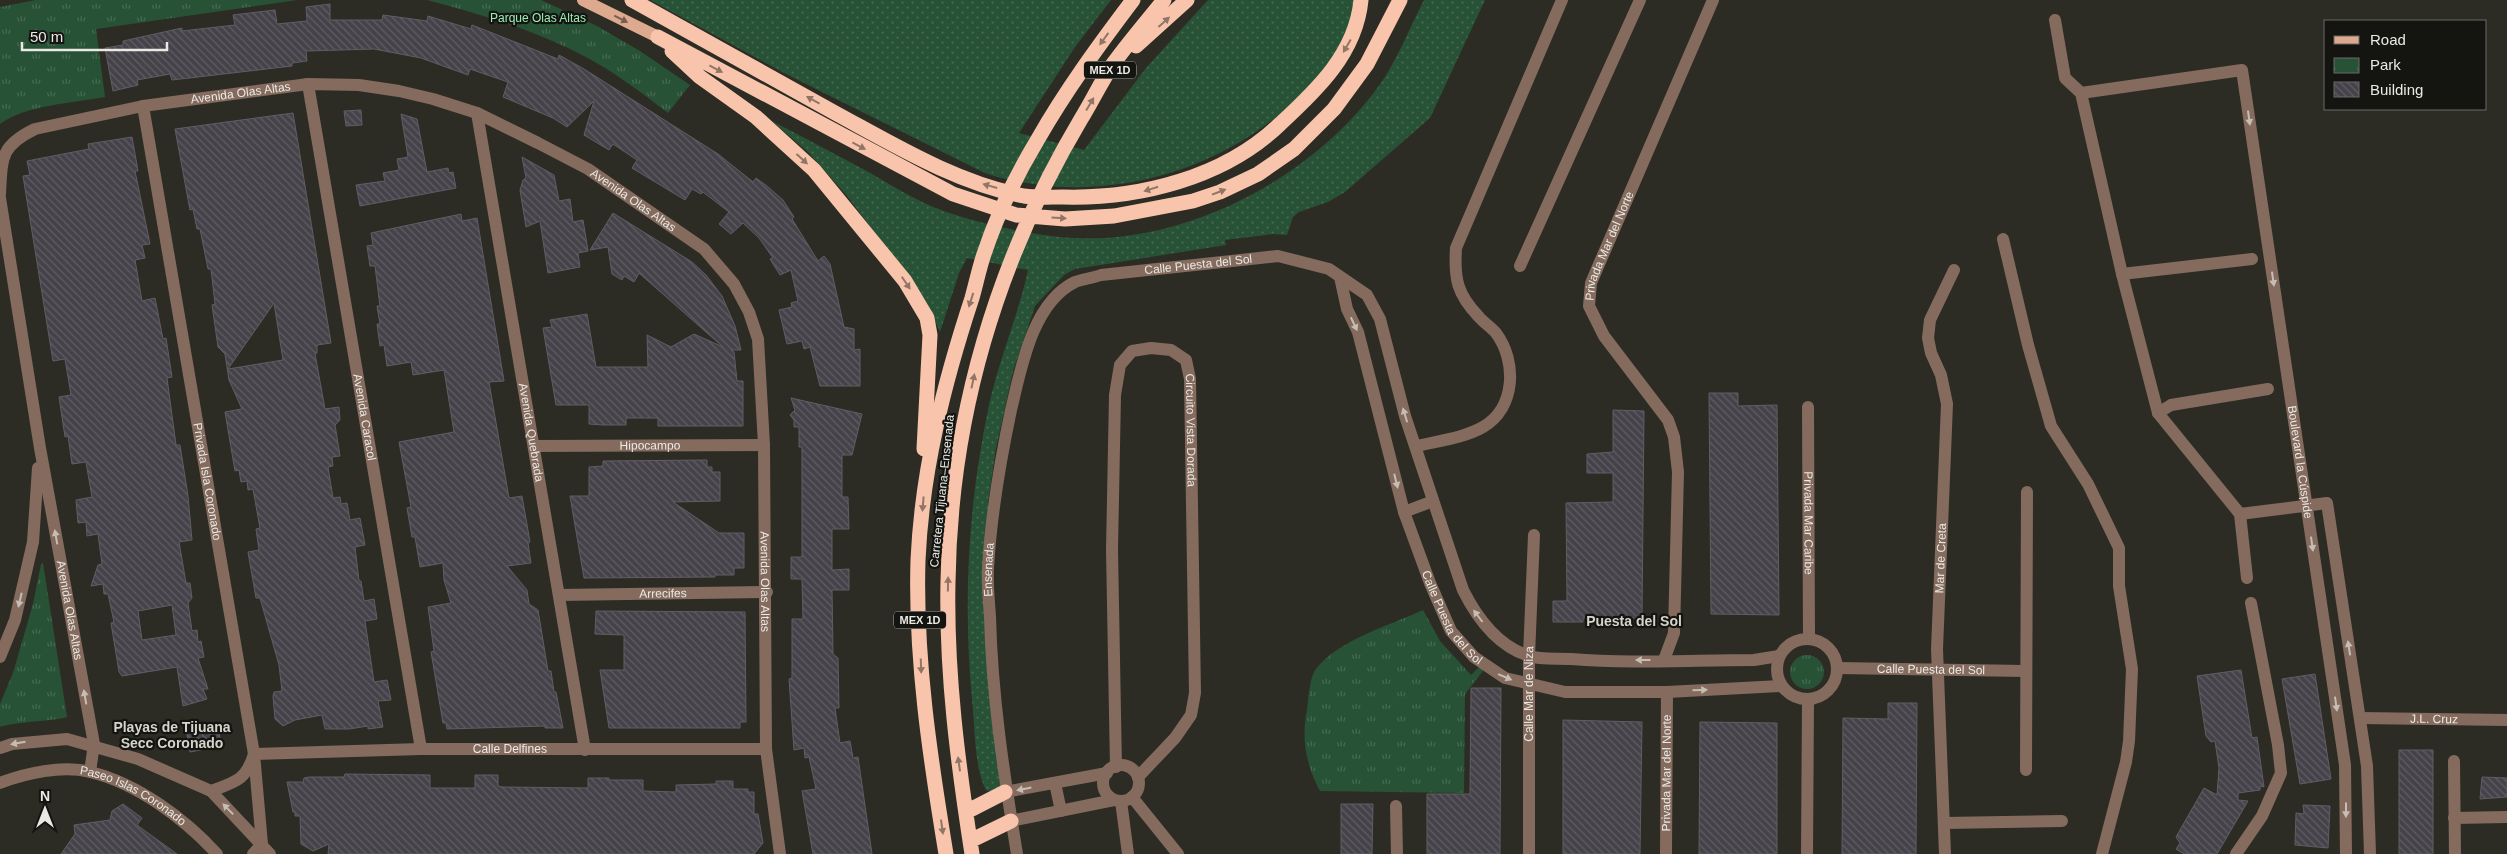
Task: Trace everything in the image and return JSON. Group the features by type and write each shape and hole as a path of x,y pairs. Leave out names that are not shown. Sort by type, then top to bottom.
{"highway":[{"path":"632,0 879,136 960,177 1025,196 1095,198 1140,193 1197,176 1264,140 1335,67 1351,40 1359,15 1361,0"},
{"name":"Carretera Tijuana–Ensenada","path":"946,854 922,679 918,561 925,481 944,387 984,254 1037,140 1099,45 1133,0"},
{"name":"Carretera Tijuana–Ensenada","path":"971,848 953,718 948,581 962,428 978,356 1008,265 1065,146 1113,65 1164,0"},
{"path":"1113,65 1164,23 1187,0"},
{"path":"658,37 953,194 1016,215 1065,219 1114,216 1193,201 1220,192 1258,174 1294,149 1334,109 1367,64 1400,0"},
{"path":"658,37 700,77 756,117 814,170 905,281 927,318 930,335 925,411 925,481"},
{"path":"966,812 1005,792"},
{"path":"971,848 1011,821"}],"main road":[{"path":"583,0 658,37"}],"street":[{"path":"1417,446 1483,427 1499,414 1510,388 1510,359 1496,333 1464,300 1456,282 1456,248 1562,0"},
{"path":"1520,266 1640,0"},
{"name":"Privada Mar del Norte","path":"1664,660 1674,632 1678,472 1674,437 1668,420 1604,336 1589,306 1591,283 1713,0"},
{"path":"2055,20 2065,78 2081,93 2122,274 2158,413 2240,514 2247,578"},
{"name":"Boulevard la Cúspide","path":"2081,93 2242,70 2345,766 2346,854"},
{"name":"Avenida Olas Altas","path":"0,194 4,153 7,147 20,136 35,129 143,106 308,84 360,85 434,99 477,113 588,169 659,216 704,249 734,284 749,312 758,339 764,446 767,592 766,749 780,854"},
{"name":"Avenida Caracol","path":"308,84 421,749"},
{"name":"Privada Isla Coronado","path":"143,106 254,754 266,849"},
{"name":"Avenida Quebrada","path":"477,113 535,446 585,750"},
{"name":"Avenida Olas Altas","path":"0,198 40,448 94,744 90,772"},
{"path":"2003,239 2028,345 2051,426 2088,484 2120,548 2119,586 2132,669 2129,741 2126,762 2102,854"},
{"name":"Calle Puesta del Sol","path":"1056,296 1075,282 1101,276 1278,256 1329,269 1368,295 1380,319 1405,416 1417,446 1432,501 1463,590 1475,612 1491,632 1529,656 1588,661 1754,660 1779,656"},
{"path":"2122,274 2252,259"},
{"name":"Mar de Creta","path":"1944,854 1945,822 1937,649 1947,404 1928,338 1930,320 1954,270"},
{"name":"Calle Puesta del Sol","path":"1340,277 1347,309 1358,332 1404,512 1430,583 1450,631 1457,642 1488,668 1505,678 1565,692 1667,692 1781,686"},
{"name":"Ensenada","path":"1017,854 1005,792 991,659 989,559 1005,439 1018,379 1034,329 1056,296"},
{"name":"Circuito Vista Dorada","path":"1111,770 1115,395 1120,365 1132,351 1151,348 1171,350 1186,360 1190,379 1195,693 1191,716 1175,738 1138,777"},
{"path":"2158,413 2171,405 2268,389"},
{"name":"Privada Mar Caribe","path":"1808,407 1808,639"},
{"name":"Hipocampo","path":"535,446 764,446"},
{"name":"Avenida Olas Altas","path":"0,657 15,620 33,542 40,448"},
{"path":"2026,770 2027,492"},
{"path":"1404,512 1432,501"},
{"name":"Boulevard la Cúspide","path":"2306,506 2328,502 2367,766 2370,854"},
{"path":"2240,514 2306,506"},
{"name":"Calle Mar de Niza","path":"1529,854 1529,656 1534,535"},
{"name":"Arrecifes","path":"559,595 767,592"},
{"path":"2236,854 2262,816 2281,772 2278,746 2251,603"},
{"path":"1808,639 1819,642 1828,648 1834,657 1837,668 1835,680 1829,690 1820,697 1808,700 1793,696 1781,686 1776,671 1779,656 1786,646 1808,639"},
{"name":"Calle Puesta del Sol","path":"1837,668 2025,671"},
{"name":"Privada Mar del Norte","path":"1666,854 1667,692"},
{"path":"1806,854 1808,700"},
{"name":"J.L. Cruz","path":"2360,718 2507,720"},
{"path":"0,748 37,740 67,739 94,744 138,759 211,791 266,849 253,854"},
{"name":"Calle Delfines","path":"254,754 421,749 766,749"},
{"path":"211,791 241,779 249,769 254,754"},
{"path":"2454,761 2455,854"},
{"path":"2345,766 2367,766"},
{"path":"1005,792 1128,767 1138,777 1138,790 1122,800 1011,821"},
{"name":"Paseo Islas Coronado","path":"0,783 16,777 62,770 90,772 134,789 204,840 217,854"},
{"path":"1111,770 1103,786 1105,792 1122,800 1178,854"},
{"path":"1055,783 1061,811"},
{"path":"1122,800 1128,854"},
{"path":"1396,806 1397,854"},
{"path":"2454,818 2507,817"},
{"path":"1945,822 2062,821"}],"green space":[{"path":"36,0 297,0 96,29 105,97 36,109 10,118 0,124 0,7"},
{"name":"Parque Olas Altas","path":"427,0 541,0 597,26 640,51 690,85 668,113 616,75 564,46 506,23"},
{"path":"650,0 1111,0 1075,47 1019,133 1084,150 1146,68 1208,0 1354,0 1350,23 1335,55 1313,82 1285,109 1254,133 1221,153 1185,168 1148,179 1110,185 1071,187 1033,184 985,173 786,74"},
{"path":"1424,0 1485,0 1430,118 1345,192 1328,202 1299,212 1293,217 1287,235 1273,234 1225,240 1226,245 1075,269 1064,275 1035,306 1013,371 996,448 988,502 1001,786 992,792 986,790 977,758 969,663 969,552 976,479 989,405 1028,270 967,258 959,273 940,332 927,303 848,197 809,153 772,121 860,167 914,198 971,220 1026,232 1075,238 1119,237 1163,229 1207,215 1250,196 1289,172 1326,144 1358,112 1385,77 1401,49"},
{"path":"43,563 67,717 0,727 0,704 13,673 33,604 41,564"},
{"path":"1423,610 1440,641 1471,675 1481,665 1483,671 1465,694 1464,793 1320,791 1308,762 1305,742 1305,721 1311,683 1316,669 1326,659 1351,642"},
{"path":"1807,655 1819,660 1824,672 1819,684 1807,689 1795,684 1790,672 1795,660"}],"building":[{"path":"330,4 330,20 382,20 383,15 427,21 428,16 471,29 472,25 558,59 559,55 718,154 753,182 756,178 783,200 794,217 792,219 818,261 824,256 830,264 844,327 854,329 854,350 860,349 860,386 820,386 810,347 804,349 802,341 787,344 779,310 792,307 791,303 798,301 791,270 780,275 770,259 773,258 759,238 743,223 731,234 719,224 729,212 703,192 701,194 692,189 685,200 632,168 637,160 613,144 609,150 584,135 594,101 567,127 553,118 503,97 508,82 470,69 468,75 421,58 374,49 306,51 307,61 292,63 292,66 172,80 170,74 137,80 138,85 113,91 105,48 123,45 123,41 182,28 182,31 235,25 233,15 275,10 277,24 307,21 306,7"},
{"path":"361,110 362,125 346,126 344,111"},
{"path":"293,113 331,343 317,345 317,353 315,354 325,409 339,407 340,420 335,425 340,456 332,457 333,466 328,467 333,498 340,497 341,504 347,503 350,520 360,518 365,545 355,547 359,581 361,581 364,601 374,599 377,619 365,621 374,682 387,680 391,700 378,701 383,727 368,729 368,726 349,729 325,729 322,715 295,720 283,726 275,719 274,692 282,691 279,665 260,598 256,598 248,552 259,550 256,529 260,528 253,489 248,490 247,481 241,482 239,470 235,471 225,412 242,409 229,380 225,354 218,347 212,305 215,304 211,269 208,269 200,229 197,229 193,209 190,210 175,129","holes":["274,303 283,360 228,369"]},
{"path":"401,114 417,119 427,172 448,168 449,173 453,172 456,188 360,206 356,185 385,181 383,173 399,170 397,159 408,157"},
{"path":"132,137 138,171 135,171 150,244 142,245 145,258 135,260 142,301 155,298 163,339 166,338 172,377 167,378 176,445 180,445 188,496 192,540 179,542 186,583 190,583 192,598 188,603 192,631 197,630 198,642 201,641 204,657 198,658 208,689 203,689 207,699 183,706 177,667 122,676 119,672 111,623 114,622 108,594 104,594 103,584 91,586 98,565 102,564 98,534 87,536 86,522 78,523 76,500 92,497 86,462 72,464 68,436 65,437 59,397 71,395 65,359 53,361 23,176 30,175 27,161 89,149 88,144","holes":["172,605 176,635 142,640 138,611"]},
{"path":"522,157 554,175 559,201 570,199 573,222 583,220 588,251 578,253 580,267 548,273 540,221 526,227 520,190 523,180 526,178"},
{"path":"613,213 692,262 706,275 722,296 735,326 741,350 731,350 734,352 737,381 743,381 743,426 658,426 658,418 626,418 626,425 589,424 589,405 556,405 543,328 552,327 550,320 587,314 596,367 648,367 647,335 671,347 694,334 723,347 639,273 634,282 624,276 622,280 612,274 608,247 590,250"},
{"path":"461,214 462,221 477,218 504,381 489,382 509,498 522,496 530,542 528,543 531,563 507,566 527,590 529,604 538,610 548,671 551,671 563,728 545,728 545,726 447,729 446,723 443,723 431,652 434,651 428,607 451,603 444,580 443,563 420,567 415,537 412,537 407,508 411,507 399,442 454,432 444,370 413,375 411,362 387,366 384,345 380,346 377,324 380,324 377,306 380,306 375,266 370,266 367,246 373,245 371,233"},
{"path":"1709,393 1738,393 1738,406 1777,405 1779,615 1711,614"},
{"path":"791,398 862,414 852,455 842,455 842,497 848,497 849,529 832,529 832,570 849,569 849,590 832,590 833,654 838,658 839,708 835,708 840,743 850,741 853,758 858,757 872,854 813,854 802,791 816,789 809,757 805,758 804,748 794,750 789,679 792,678 792,619 803,619 802,579 791,579 791,557 802,557 802,447 799,447 799,427 794,427 794,420 790,415 795,410"},
{"path":"1613,410 1644,411 1642,618 1583,618 1583,622 1553,622 1553,601 1567,601 1566,503 1613,502 1613,473 1587,473 1587,454 1613,452"},
{"path":"707,460 707,467 712,467 712,472 720,472 720,501 673,502 719,533 744,533 744,568 734,568 734,575 715,575 715,577 584,578 570,496 589,496 589,467 603,466 603,461"},
{"path":"596,611 745,612 746,722 740,722 740,728 609,728 600,670 624,670 624,635 595,634"},
{"path":"2241,670 2252,738 2257,737 2264,787 2260,786 2260,790 2238,793 2238,800 2248,801 2217,854 2184,854 2176,849 2180,843 2176,837 2204,788 2217,795 2219,768 2215,741 2211,742 2206,736 2197,676"},
{"path":"2315,674 2331,779 2300,784 2282,679"},
{"path":"1471,688 1501,688 1500,854 1427,854 1427,794 1470,794"},
{"path":"1888,703 1917,703 1916,854 1842,854 1843,718 1888,719"},
{"path":"1563,720 1642,722 1640,854 1563,854"},
{"path":"1700,722 1777,723 1777,854 1699,854"},
{"path":"218,725 221,746 190,752 186,729"},
{"path":"2399,750 2433,750 2433,854 2399,854"},
{"path":"345,774 430,775 430,788 475,788 475,775 498,775 498,786 502,787 588,788 588,778 609,778 609,780 643,780 643,791 676,792 676,785 716,784 716,781 733,781 733,789 748,789 748,792 754,792 754,814 758,814 763,843 754,854 328,854 329,844 313,851 301,844 300,816 295,816 295,812 293,812 287,782 303,782 304,778 309,777 344,777"},
{"path":"2482,777 2507,778 2507,797 2480,799"},
{"path":"123,804 142,818 137,825 177,854 61,854 75,834 74,825 110,820 112,811"},
{"path":"1341,804 1373,804 1372,854 1341,854"},
{"path":"2303,805 2330,806 2328,848 2295,845 2296,813 2304,814"}],"district":[{"name":"Puesta del Sol","path":"1634,621"},
{"name":"Playas de Tijuana Secc Coronado","path":"172,736"}]}
